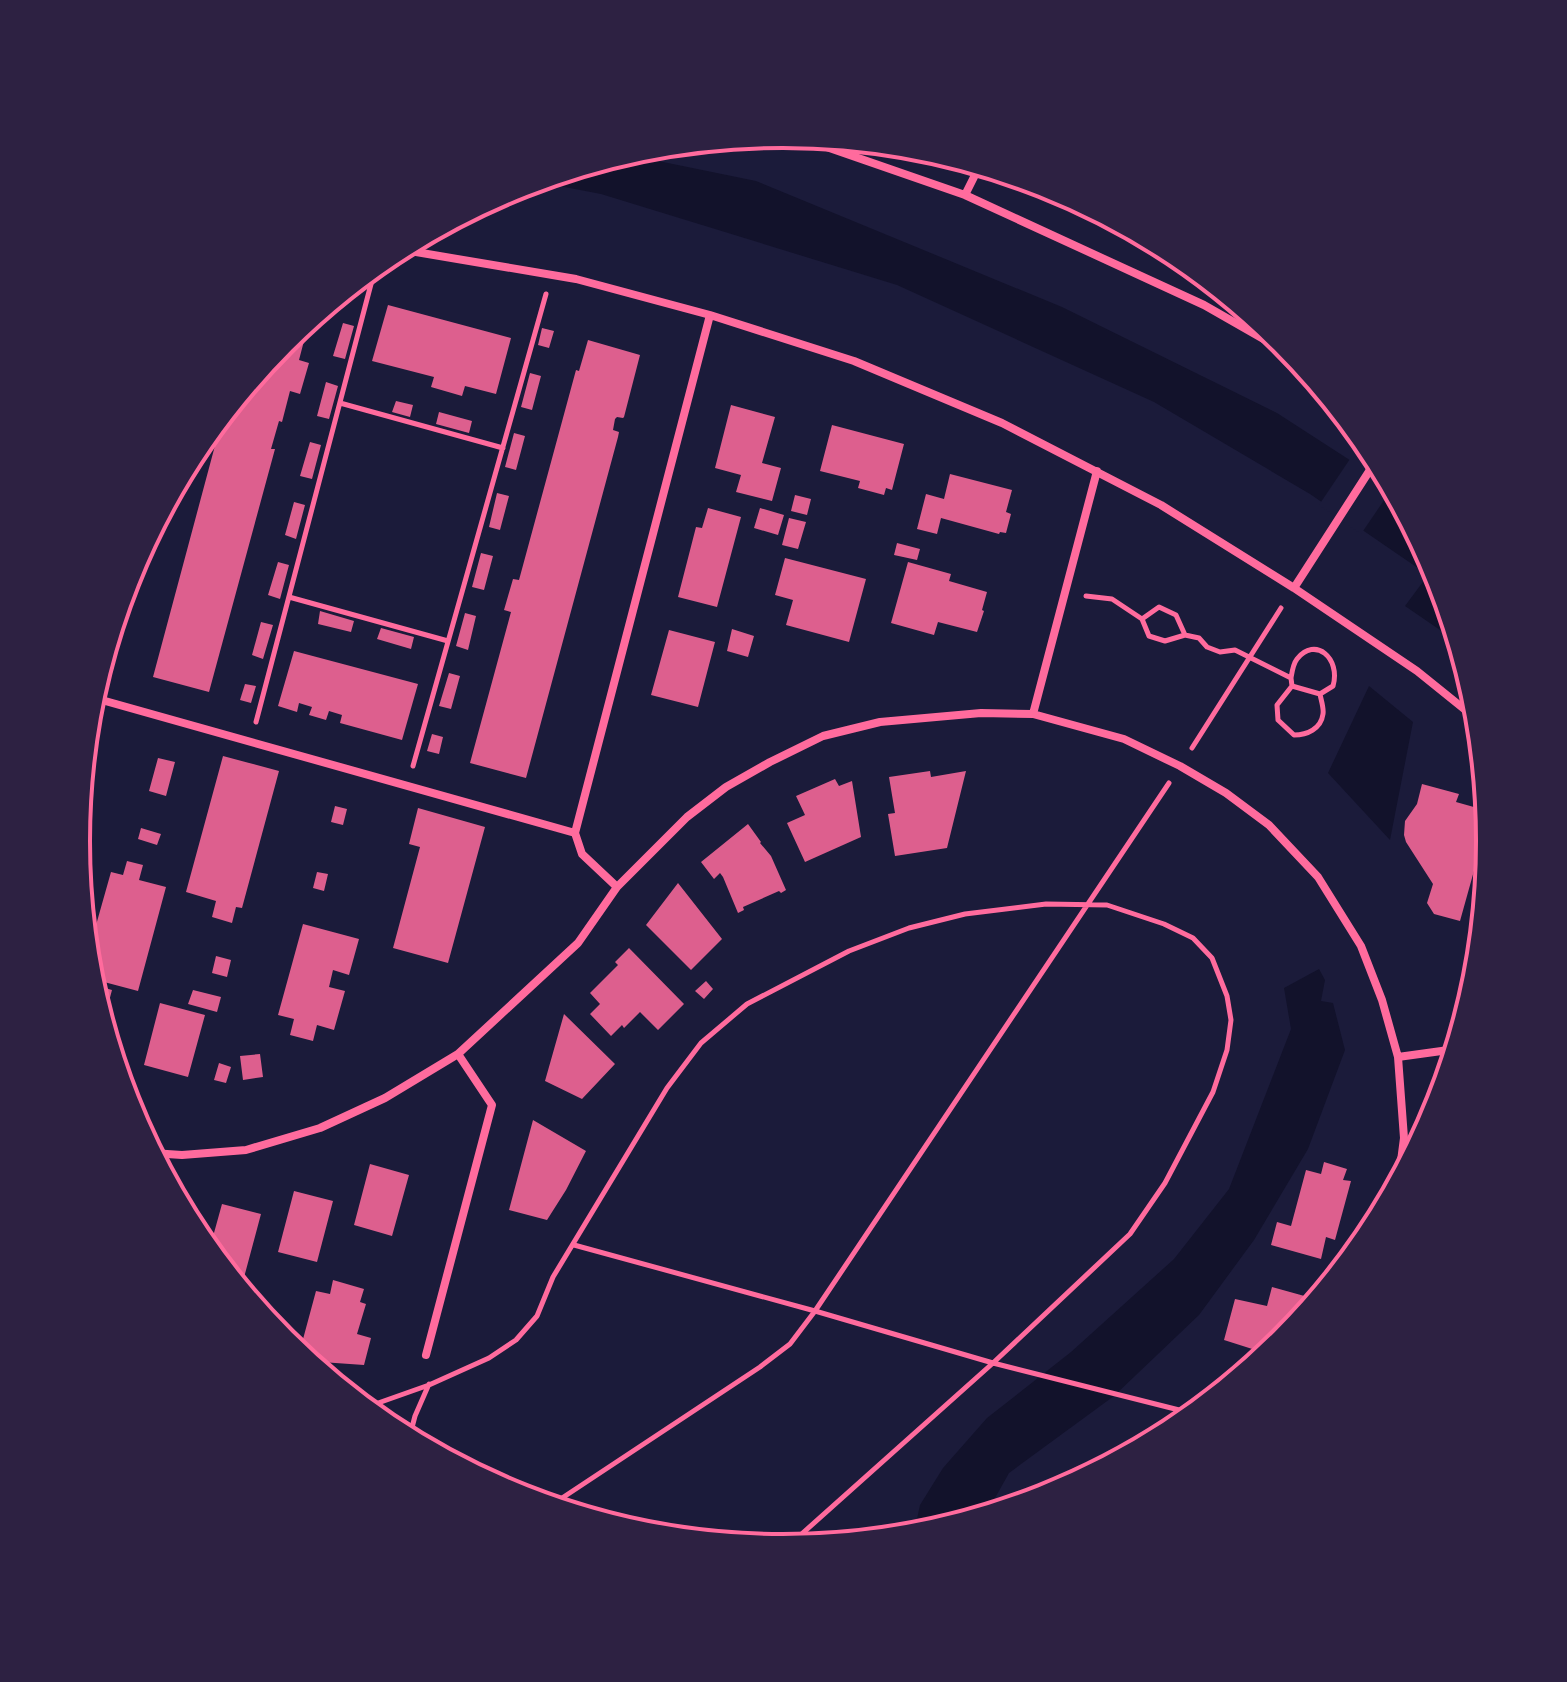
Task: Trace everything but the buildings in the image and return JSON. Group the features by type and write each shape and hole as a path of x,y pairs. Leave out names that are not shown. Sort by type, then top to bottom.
{"street":[{"path":"833,149 965,195 1204,305 1255,333"},
{"path":"965,195 975,175"},
{"path":"417,252 576,279 710,315 854,361 1002,423 1161,505 1294,588 1417,671 1465,709"},
{"path":"617,887 582,854 575,833 710,315"},
{"path":"1033,714 1097,471"},
{"path":"1294,588 1369,471"},
{"path":"104,701 575,833"},
{"path":"165,1154 246,1150 320,1128 385,1098 458,1054 578,943 617,887 687,817 726,787 770,762 823,736 880,722 981,713 1033,714 1124,739 1226,793 1269,825 1318,877 1361,946 1382,1000 1398,1057 1404,1138 1402,1154"},
{"path":"1398,1057 1444,1051"},
{"path":"426,1355 492,1105 458,1054"}],"path":[{"path":"407,786 552,275"},
{"path":"250,742 371,284"},
{"path":"340,403 503,448"},
{"path":"1065,593 1112,599 1142,619 1149,636 1165,641 1185,635 1199,638 1207,647 1220,652 1235,650 1291,678"},
{"path":"289,597 448,641"},
{"path":"1142,619 1159,607 1176,615 1185,635"},
{"path":"1292,686 1320,694 1333,686 1334,665 1329,657 1320,651 1306,651 1296,659 1292,686 1277,705 1278,720 1294,735 1305,735 1318,726 1323,714 1320,694"},
{"path":"378,1403 429,1385 489,1358 516,1340 537,1316 553,1277 667,1088 701,1043 747,1004 849,951 909,928 965,914 1046,904 1107,905 1164,924 1193,938 1212,958 1227,996 1231,1020 1227,1050 1213,1092 1165,1183 1130,1234 993,1363 802,1534"},
{"path":"562,1498 790,1344 1087,904"},
{"path":"574,1245 993,1363 1179,1411"},
{"path":"412,1427 429,1385 426,1355"}],"shaded area":[{"path":"653,160 756,181 1062,307 1277,413 1371,474 1422,571 1310,494 1154,402 897,285 601,194 557,186"},
{"path":"1425,579 1444,633 1405,606"},
{"path":"1369,686 1413,722 1390,840 1328,773"},
{"path":"1319,969 1325,980 1321,1001 1333,1003 1345,1050 1308,1149 1254,1240 1199,1315 1114,1396 1009,1473 993,1502 916,1521 920,1505 943,1468 987,1418 1071,1352 1174,1259 1229,1189 1291,1029 1284,988"}],"pier":[{"path":"1352,456 1366,465 1386,498 1361,534 1319,505"}]}
